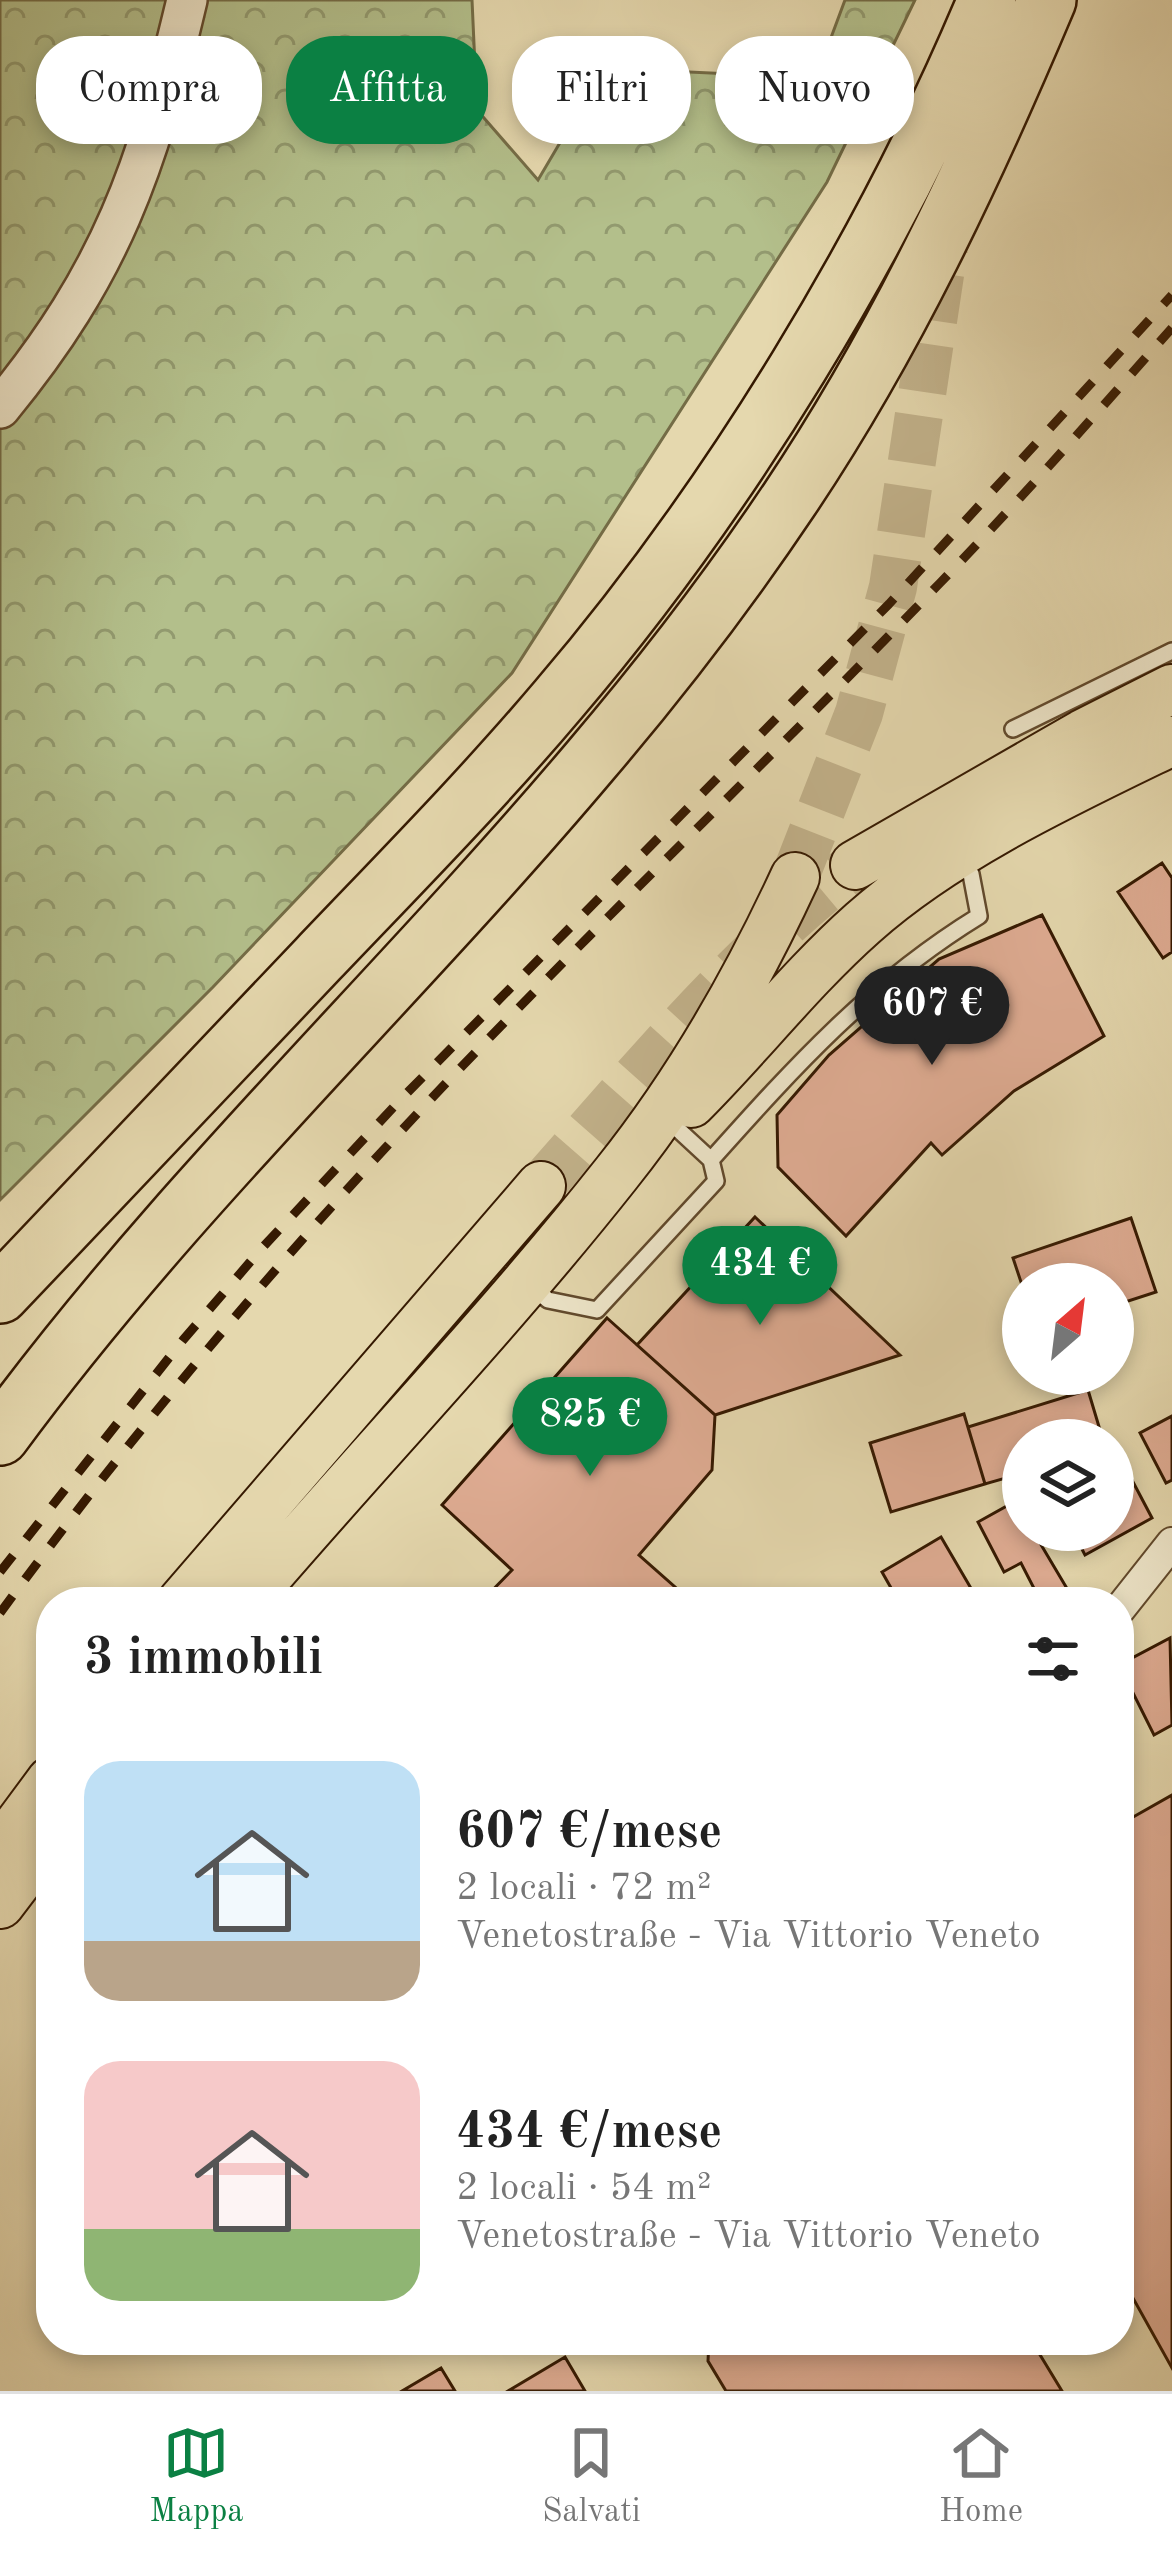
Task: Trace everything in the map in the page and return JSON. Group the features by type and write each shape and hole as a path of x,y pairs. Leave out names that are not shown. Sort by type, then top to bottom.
{"highway":[{"path":"0,1294 469,801 652,583 812,344 879,223 987,0"},
{"path":"0,1436 113,1288 207,1180 325,1058 592,758 789,499 926,266 991,134 1047,0"}],"main road":[{"path":"855,866 1083,734 1172,689"},
{"path":"618,1172 735,1059 820,963 866,920 959,855 1172,741"},
{"path":"257,1587 618,1172 700,1055 770,933 795,877"},
{"path":"195,1587 541,1186"},
{"path":"0,1850 36,1801"},
{"path":"0,1904 36,1857"}],"street":[{"path":"0,408 54,341 98,269 127,208 161,110 187,0"},
{"path":"1134,1591 1172,1543"}],"lane":[{"path":"1013,729 1172,651"},
{"path":"711,1160 820,1039 929,947 979,916 971,874 959,855"},
{"path":"524,1281 548,1300 597,1310 716,1180 711,1160 671,1124"}],"green space":[{"path":"0,0 472,0 474,36 286,36 286,144 488,144 488,123 538,180 559,144 691,144 691,72 715,73 715,144 845,144 827,182 512,673 213,987 0,1200"},
{"path":"845,0 915,0 898,36 832,36"}],"building":[{"path":"1162,863 1172,878 1172,952 1163,958 1118,892"},
{"path":"1042,915 1104,1036 1014,1091 942,1155 931,1143 846,1236 778,1167 777,1115 829,1055 939,959"},
{"path":"755,1217 900,1355 715,1415 637,1345"},
{"path":"1131,1218 1156,1292 1134,1299 1134,1263 1015,1263 1013,1258"},
{"path":"607,1318 715,1415 712,1470 639,1555 675,1587 496,1587 512,1570 442,1505"},
{"path":"1072,1395 1090,1395 1097,1419 1002,1419 1002,1479 985,1484 968,1427"},
{"path":"964,1414 985,1484 891,1512 870,1443"},
{"path":"1172,1416 1172,1480 1166,1483 1140,1433"},
{"path":"1134,1484 1152,1518 1134,1528"},
{"path":"1002,1509 1002,1551 1045,1551 1066,1587 1033,1587 1021,1563 1004,1572 978,1522"},
{"path":"941,1537 970,1587 890,1587 882,1572"},
{"path":"1170,1638 1172,1725 1154,1735 1134,1695 1134,1657"},
{"path":"1172,1795 1172,2368 1134,2300 1134,1817"},
{"path":"708,2355 1040,2355 1062,2391 726,2391"},
{"path":"565,2357 585,2391 508,2391"},
{"path":"441,2368 455,2391 402,2391"}],"tunnel":[{"path":"795,877 859,713 893,587 944,248"},
{"path":"541,1186 729,977 855,865"}],"railway":[{"path":"0,1572 183,1340 263,1247 402,1098 889,604 1172,295"},
{"path":"0,1613 154,1414 374,1160 940,583 1172,328"}]}
